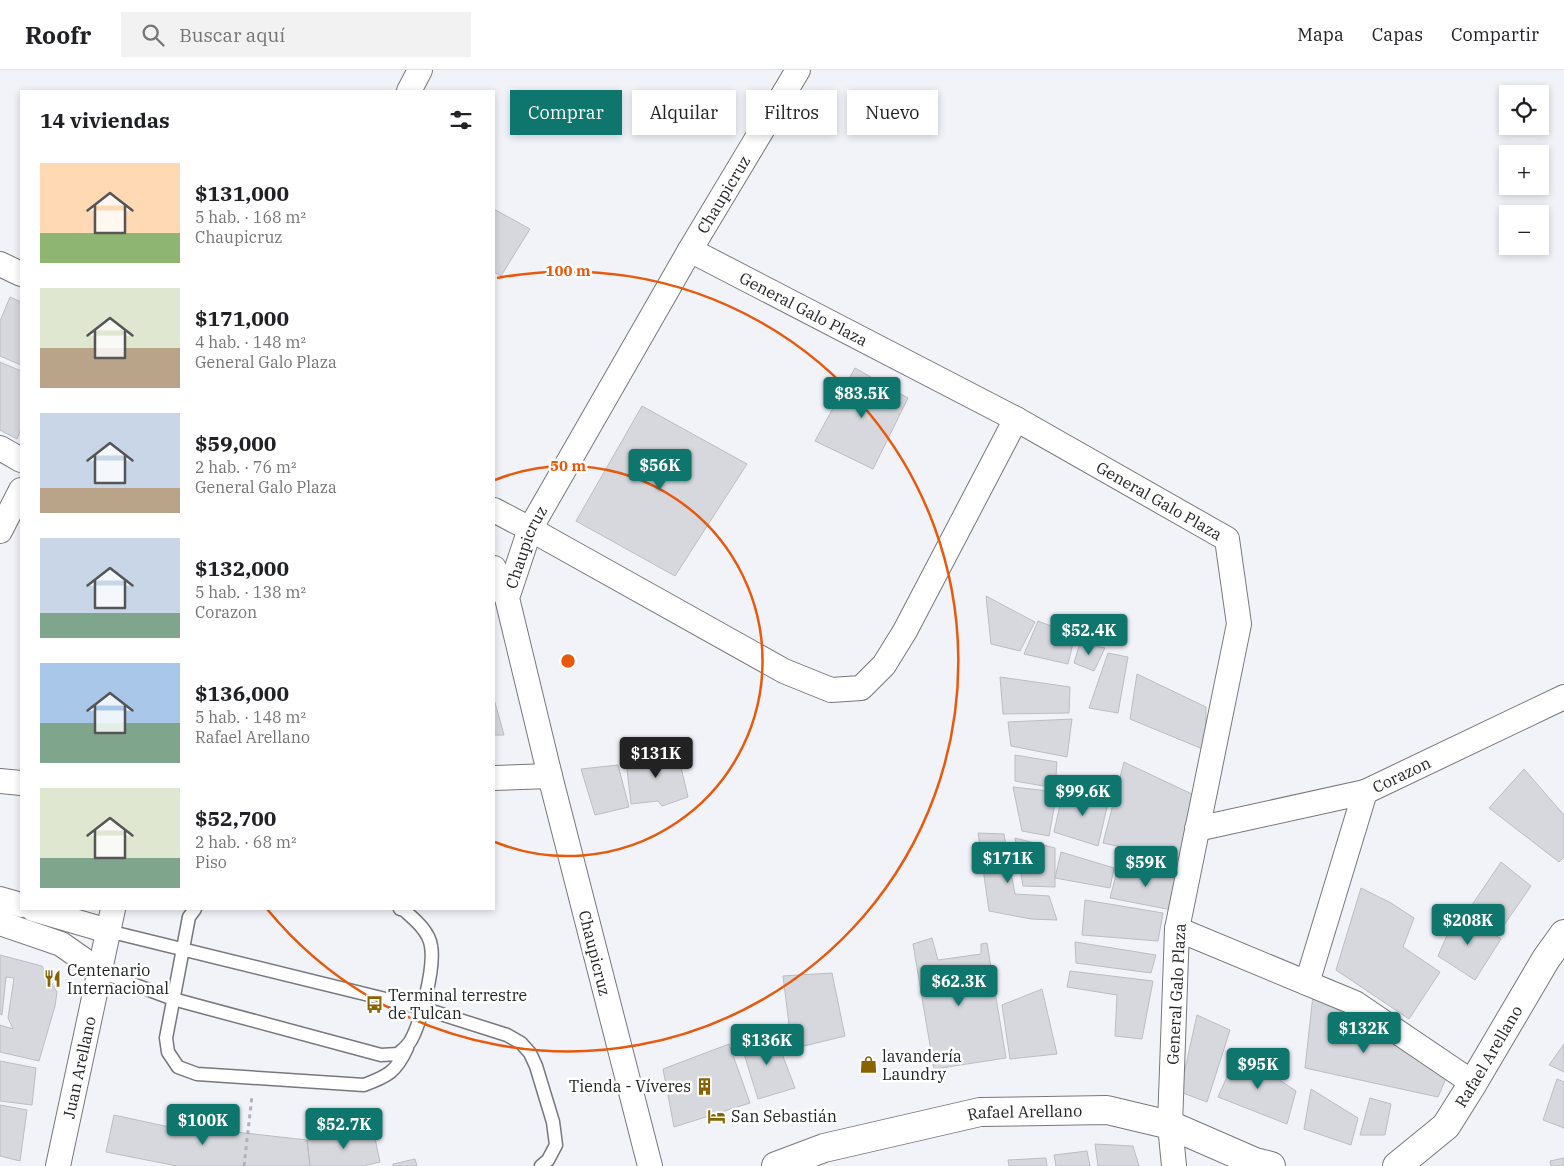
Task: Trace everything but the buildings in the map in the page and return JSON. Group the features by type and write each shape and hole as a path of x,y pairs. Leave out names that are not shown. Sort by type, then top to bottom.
{"main road":[{"name":"Rafael Arellano","path":"1397,1166 1446,1126 1546,959 1564,934"},
{"name":"Rafael Arellano","path":"776,1166 824,1148 980,1112 1107,1110 1170,1125 1255,1162 1271,1166"}],"street":[{"path":"410,90 420,70"},
{"name":"Chaupicruz","path":"650,1166 550,776 507,598 530,529 690,250 798,70"},
{"name":"General Galo Plaza","path":"690,250 1016,419 1227,539 1239,624 1177,929 1170,1125 1174,1166"},
{"path":"0,264 20,274"},
{"path":"495,511 784,671 831,690 861,688 884,665 905,631 1016,419"},
{"path":"0,448 20,459"},
{"path":"0,532 20,492"},
{"path":"495,570 507,598"},
{"name":"Corazon","path":"1308,983 1365,792 1564,696"},
{"path":"495,778 550,776"},
{"path":"0,781 20,783"},
{"path":"1197,829 1365,792"},
{"path":"0,899 20,905"},
{"path":"40,910 111,920"},
{"name":"Juan Arellano","path":"58,1166 111,920"},
{"path":"0,923 61,944 101,972"},
{"path":"1177,929 1355,1003 1473,1083"}],"lane":[{"path":"194,910 189,917 166,1038 168,1052 178,1067 197,1074 364,1085 383,1078 399,1065 417,1028 431,969 431,946 424,929 404,910"},
{"path":"111,920 182,949 422,1008 507,1035 521,1044 530,1053 536,1066 553,1122 556,1145 548,1160 541,1166"},
{"path":"101,972 173,999 381,1055 398,1054 410,1043"}],"path":[{"path":"244,1166 254,1078"}],"place":[{"name":"Centenario Internacional","path":"53,979"},
{"name":"Terminal terrestre de Tulcan","path":"374,1004"},
{"name":"lavandería Laundry","path":"868,1065"},
{"name":"Tienda - Víveres","path":"705,1086"},
{"name":"San Sebastián","path":"717,1116"}]}
